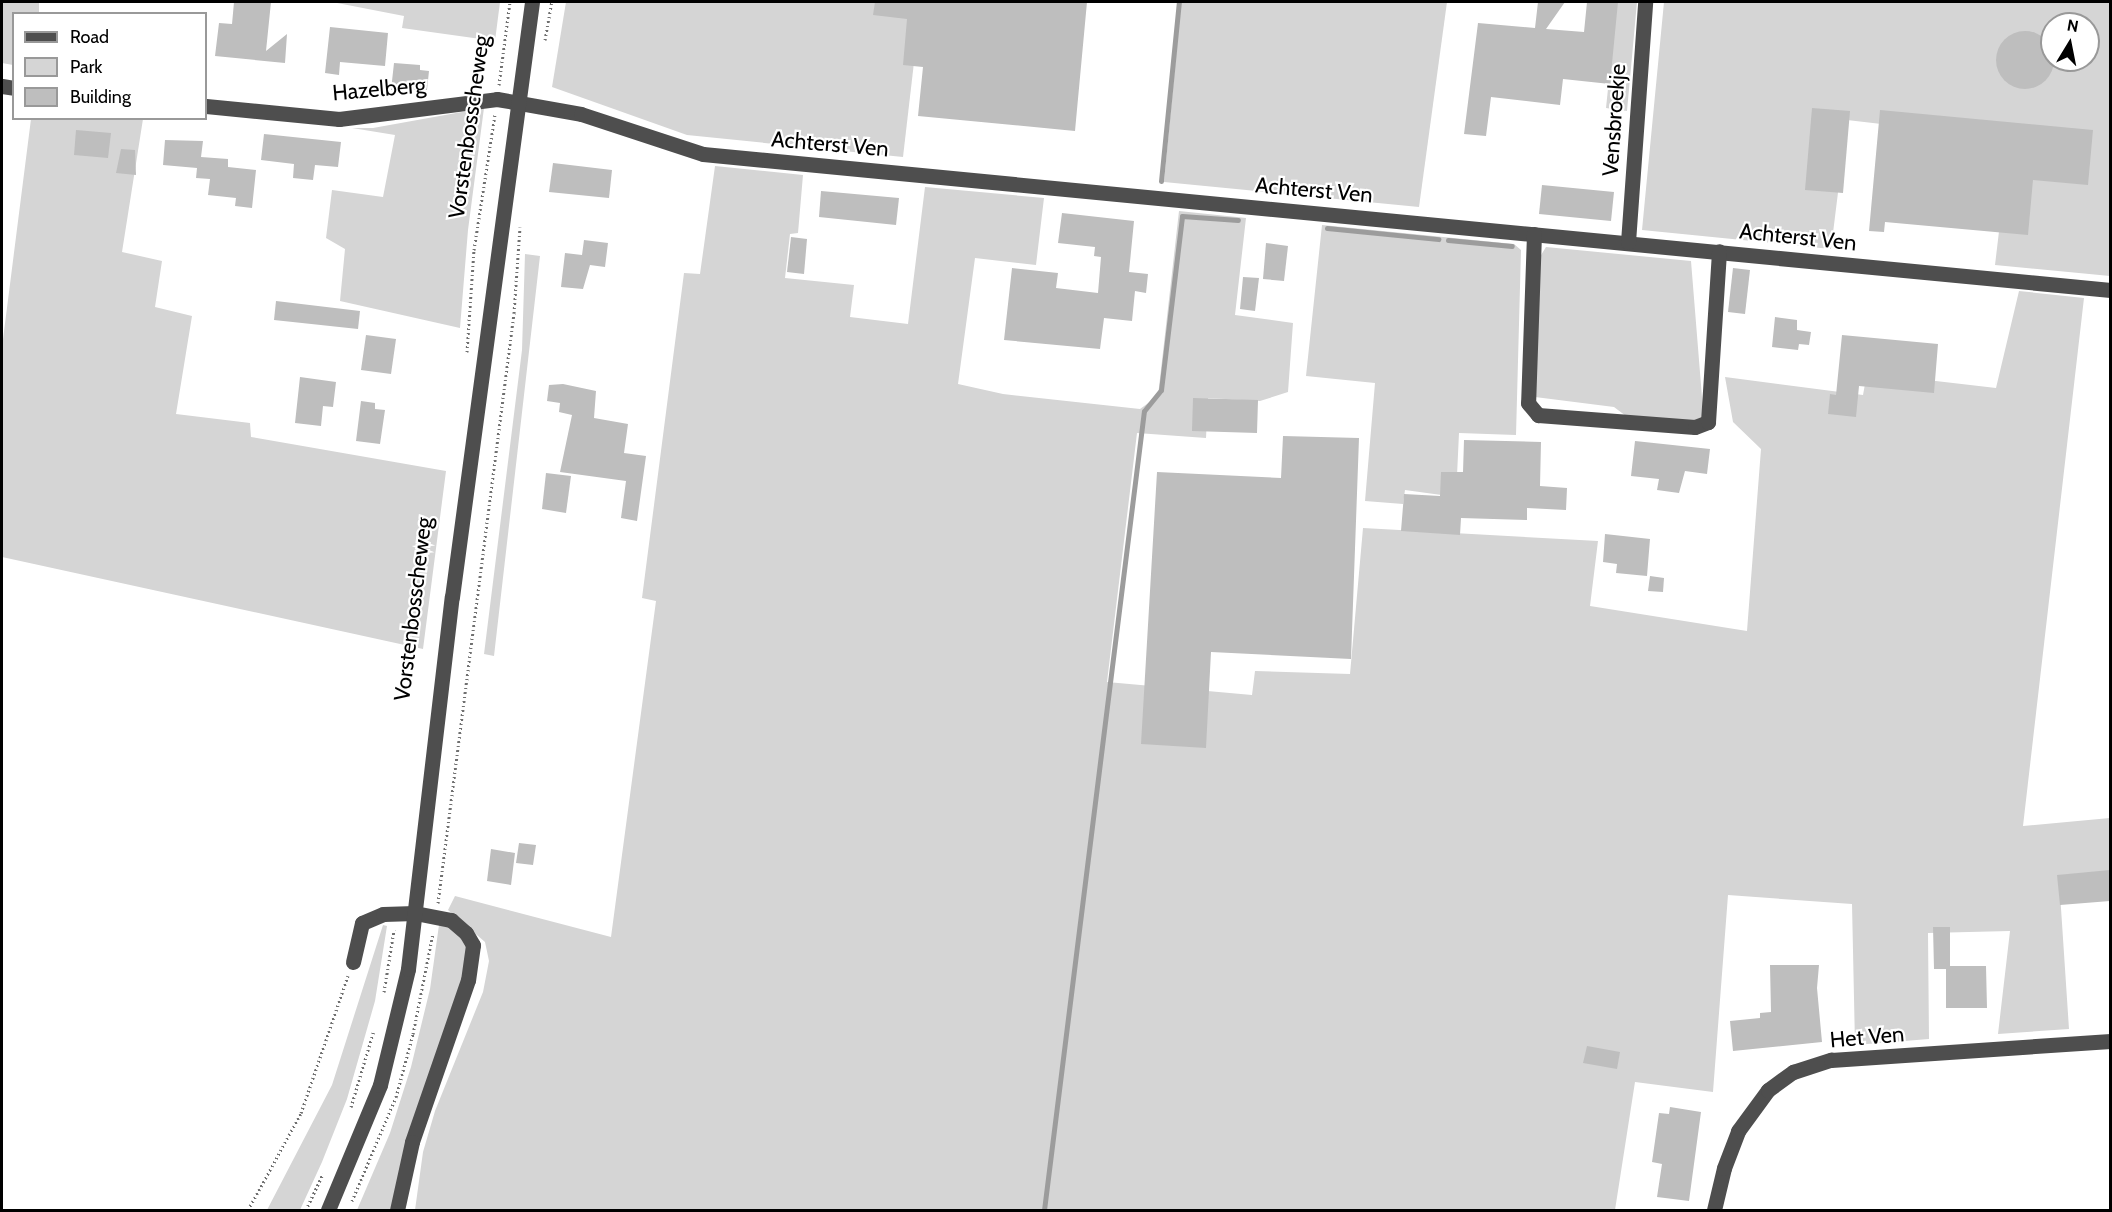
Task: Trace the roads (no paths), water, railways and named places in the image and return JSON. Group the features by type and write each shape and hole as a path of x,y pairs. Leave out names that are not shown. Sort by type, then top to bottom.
{"street":[{"name":"Vorstenbosscheweg","path":"328,1210 380,1085 402,1003 454,585 532,2"},
{"name":"Vensbroekje","path":"1628,242 1645,2"},
{"name":"Hazelberg","path":"207,106 339,119 497,99 520,102"},
{"name":"Achterst Ven","path":"520,102 581,114 704,154 2110,290"},
{"path":"1534,234 1528,403 1538,415 1695,427 1708,422 1719,252"},
{"path":"353,962 362,923 382,914 415,913 451,920 466,933 472,945 473,962 412,1142 397,1210"},
{"name":"Het Ven","path":"1714,1210 1724,1168 1738,1131 1768,1089 1793,1072 1831,1060 2110,1041"}],"waterway":[{"path":"1161,181 1179,2"},
{"path":"1044,1210 1144,411 1161,390 1182,216 1238,220"},
{"path":"1327,228 1438,239"},
{"path":"1448,240 1512,246"}]}
